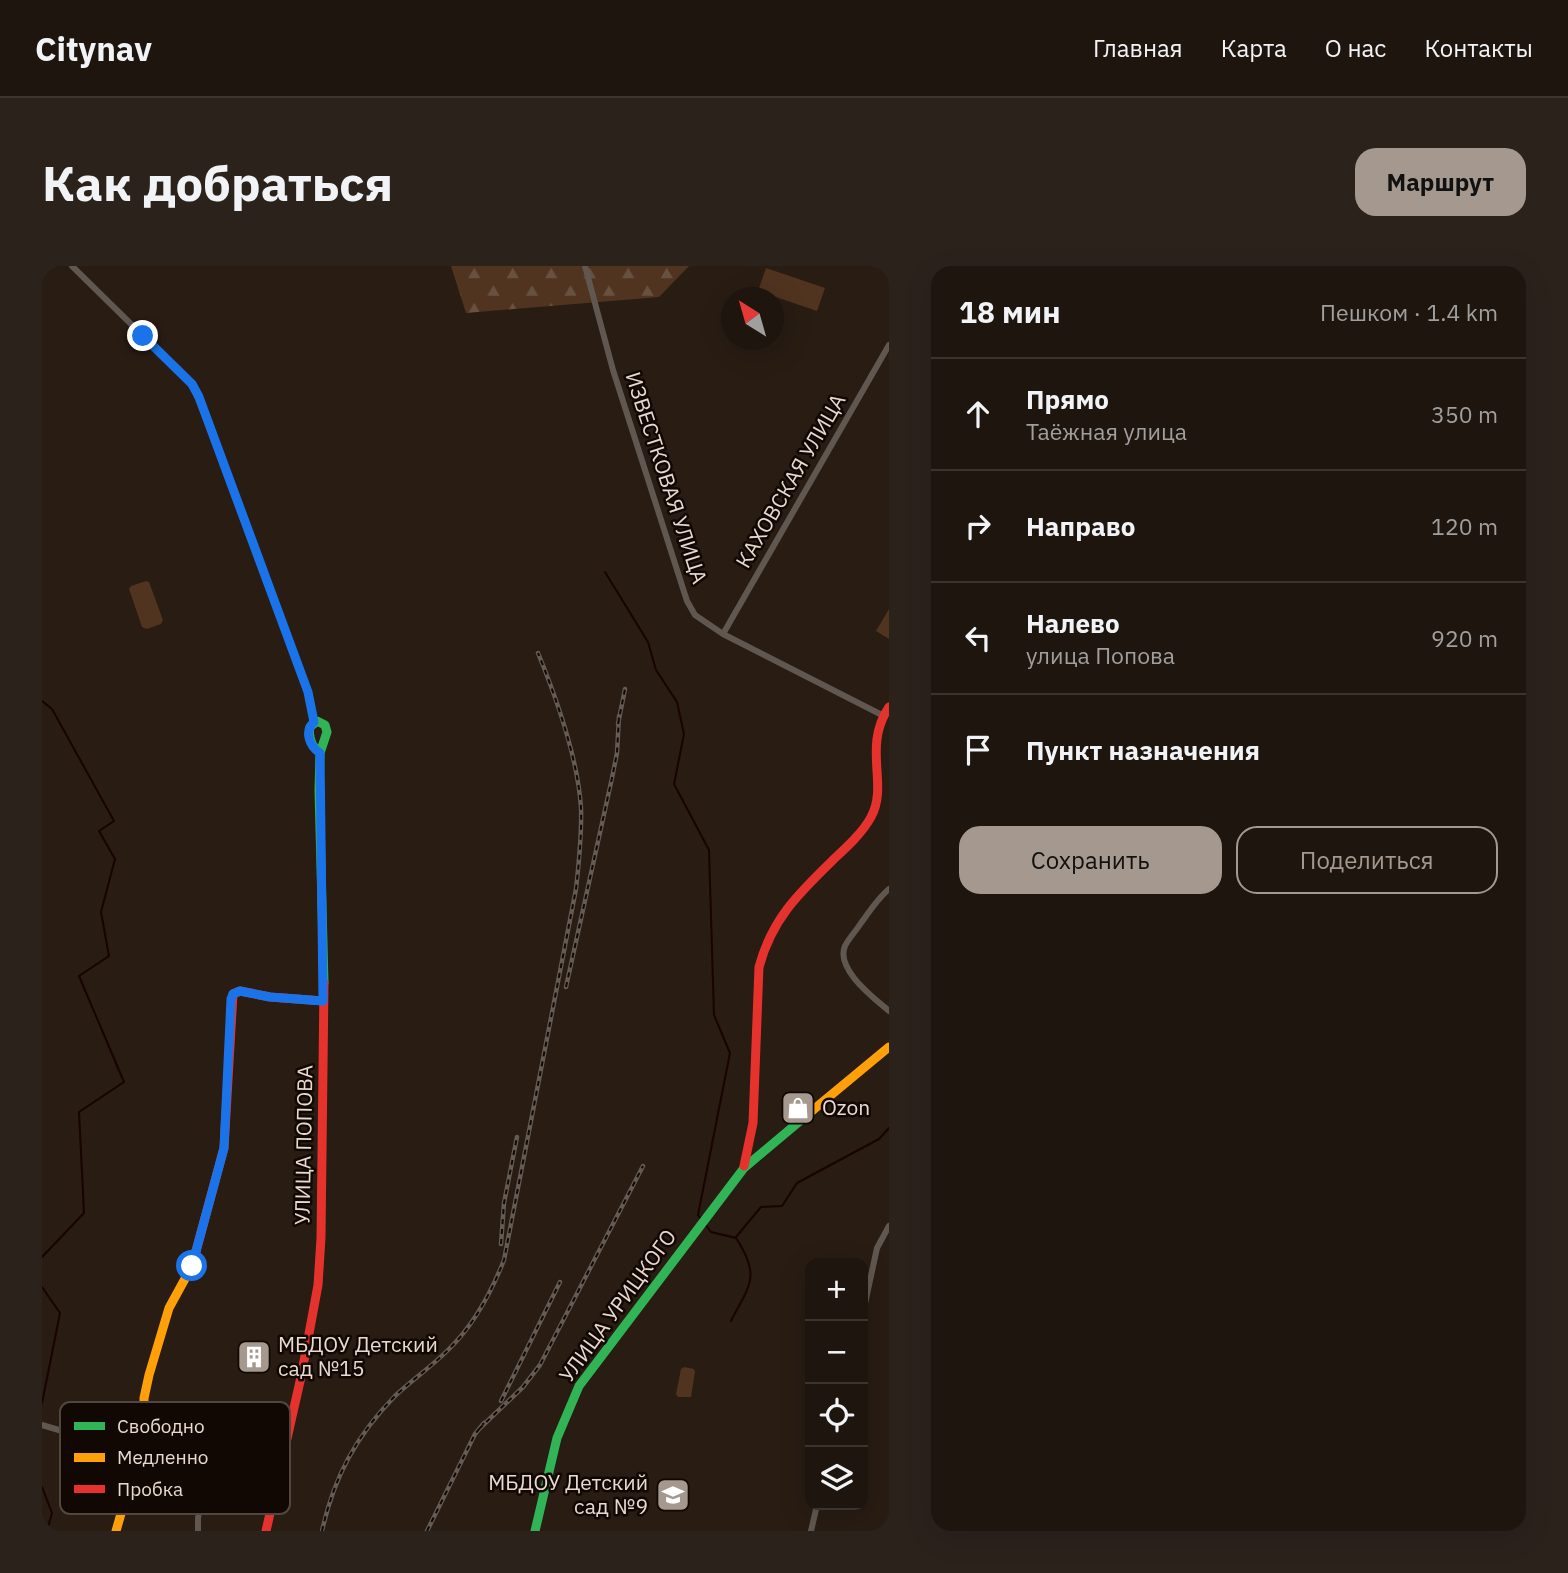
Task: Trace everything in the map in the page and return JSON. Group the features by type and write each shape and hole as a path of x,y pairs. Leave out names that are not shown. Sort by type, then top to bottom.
{"street":[{"name":"УЛИЦА ПОПОВА","path":"72,266 192,384 308,692 314,722"},
{"name":"ИЗВЕСТКОВАЯ УЛИЦА","path":"585,266 613,370 687,601 695,615 723,634 886,711"},
{"name":"КАХОВСКАЯ УЛИЦА","path":"723,634 889,345"},
{"path":"744,1168 753,1124 759,967 763,945 778,919 863,828 874,812 876,732 886,711"},
{"name":"УЛИЦА ПОПОВА","path":"290,1425 318,1291 321,1238 323,1001 320,753 327,728 321,722 314,722 310,726 309,735 312,746 320,753"},
{"path":"889,889 880,897 844,948 844,959 849,972 889,1011"},
{"path":"144,1402 149,1375 170,1308 192,1266 224,1148 229,1009 233,994 240,991 270,997 323,1001"},
{"name":"УЛИЦА УРИЦКОГО","path":"535,1531 556,1440 579,1386 744,1168 889,1047"},
{"path":"868,1290 877,1248 889,1226"},
{"path":"42,1425 60,1431"},
{"path":"811,1531 816,1510"},
{"path":"116,1531 121,1514"}],"green space":[{"path":"451,266 689,266 659,297 466,313"},
{"path":"766,268 825,288 817,311 784,300 784,287 759,287"},
{"path":"149,582 163,620 161,624 147,629 142,627 129,589"},
{"path":"889,609 889,639 876,631"},
{"path":"681,1369 694,1369 695,1372 691,1397 678,1397 676,1394"}],"waterway":[{"path":"605,572 648,642 656,670 677,702 684,734 674,784 709,850 714,1015 730,1053 698,1215 701,1219"},
{"path":"42,701 52,709 114,821 99,831 115,859 101,912 109,956 79,976 124,1082 79,1112 84,1213 42,1257"},
{"path":"736,1237 761,1207 782,1206 797,1183 879,1139 889,1128"},
{"path":"705,1224 711,1232 736,1238 748,1262 748,1288 731,1321"},
{"path":"42,1287 60,1313 42,1403"},
{"path":"42,1487 52,1513 47,1531"}],"railway":[{"path":"322,1531 340,1475 358,1442 395,1396 442,1356 466,1330 487,1296 504,1260 576,889 581,838 581,808 576,770 559,709 538,653"},
{"path":"618,724 625,689"},
{"path":"566,987 617,753 619,716"},
{"path":"501,1244 504,1203 517,1137"},
{"path":"479,1429 523,1387 540,1365 643,1166"},
{"path":"501,1401 560,1282"},
{"path":"427,1531 475,1434 484,1423"}],"traffic: fast":[{"path":"320,753 312,745 309,735 310,727 317,721 325,725 327,732 320,753 319,790 324,983"},
{"path":"535,1531 557,1438 579,1386 744,1168 813,1110"}],"traffic: slow":[{"path":"813,1110 889,1047"},
{"path":"144,1402 149,1375 169,1308 192,1266 196,1251"},
{"path":"116,1531 121,1514"}],"traffic: jam":[{"path":"744,1166 753,1123 759,967 771,934 789,907 810,882 855,839 871,817 878,792 877,737 889,707"},
{"path":"290,1425 318,1285 324,983"},
{"path":"196,1251 224,1148 233,994 240,991 270,997 323,1001"},
{"path":"266,1531 270,1514"}],"place":[{"name":"Ozon","path":"798,1108"},
{"name":"МБДОУ Детский сад №15","path":"254,1357"},
{"name":"МБДОУ Детский сад №9","path":"673,1495"}],"route":[{"path":"143,336 192,384 199,397 308,692 314,722 310,726 309,735 312,746 320,753 323,1001 270,997 240,991 233,994 229,1009 224,1148 192,1266"}]}
